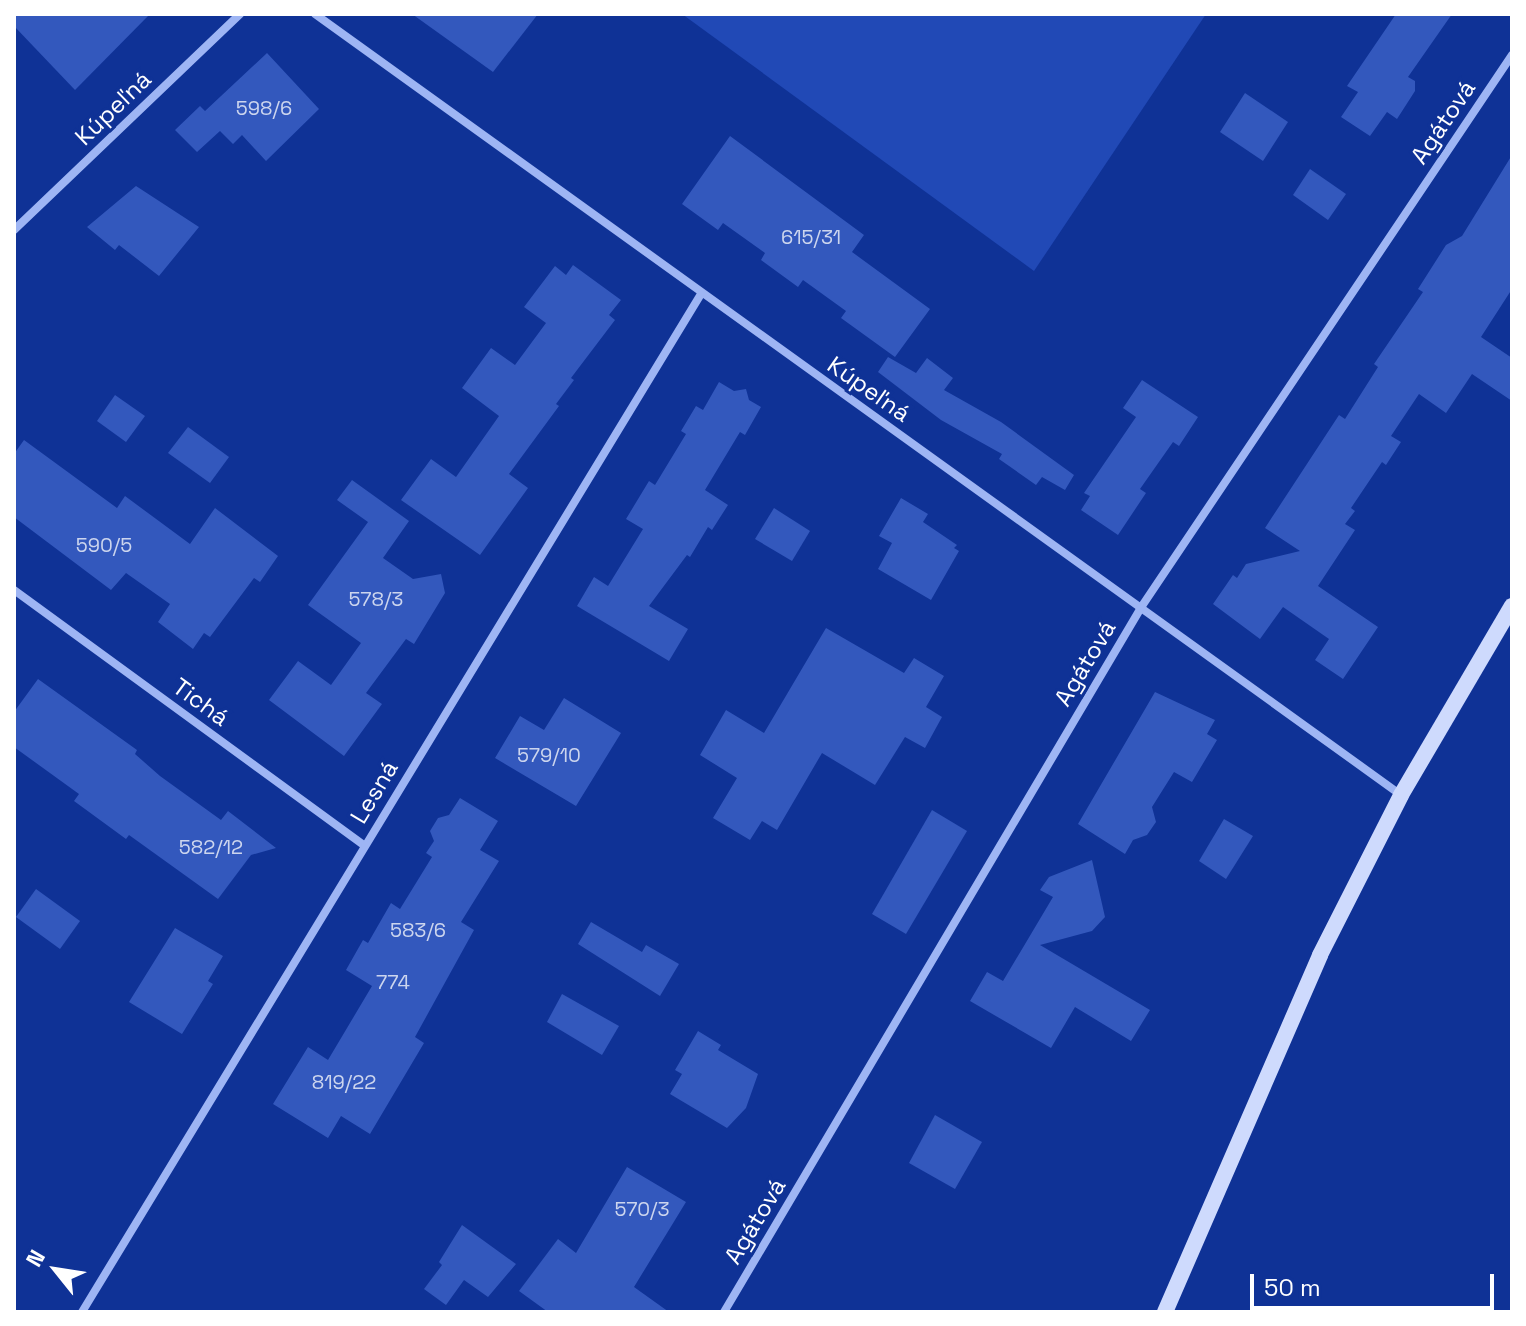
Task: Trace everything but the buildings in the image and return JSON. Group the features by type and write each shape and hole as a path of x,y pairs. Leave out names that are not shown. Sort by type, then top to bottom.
{"street":[{"name":"Kúpeľná","path":"14,230 240,14"},
{"name":"Kúpeľná","path":"315,14 1401,795"},
{"name":"Agátová","path":"724,1312 1142,606 1512,55"},
{"name":"Lesná","path":"82,1312 701,294"},
{"name":"Tichá","path":"14,590 365,846"},
{"path":"1165,1312 1320,955 1401,795 1512,606"}],"shaded area":[{"path":"682,14 1206,14 1034,271"}]}
